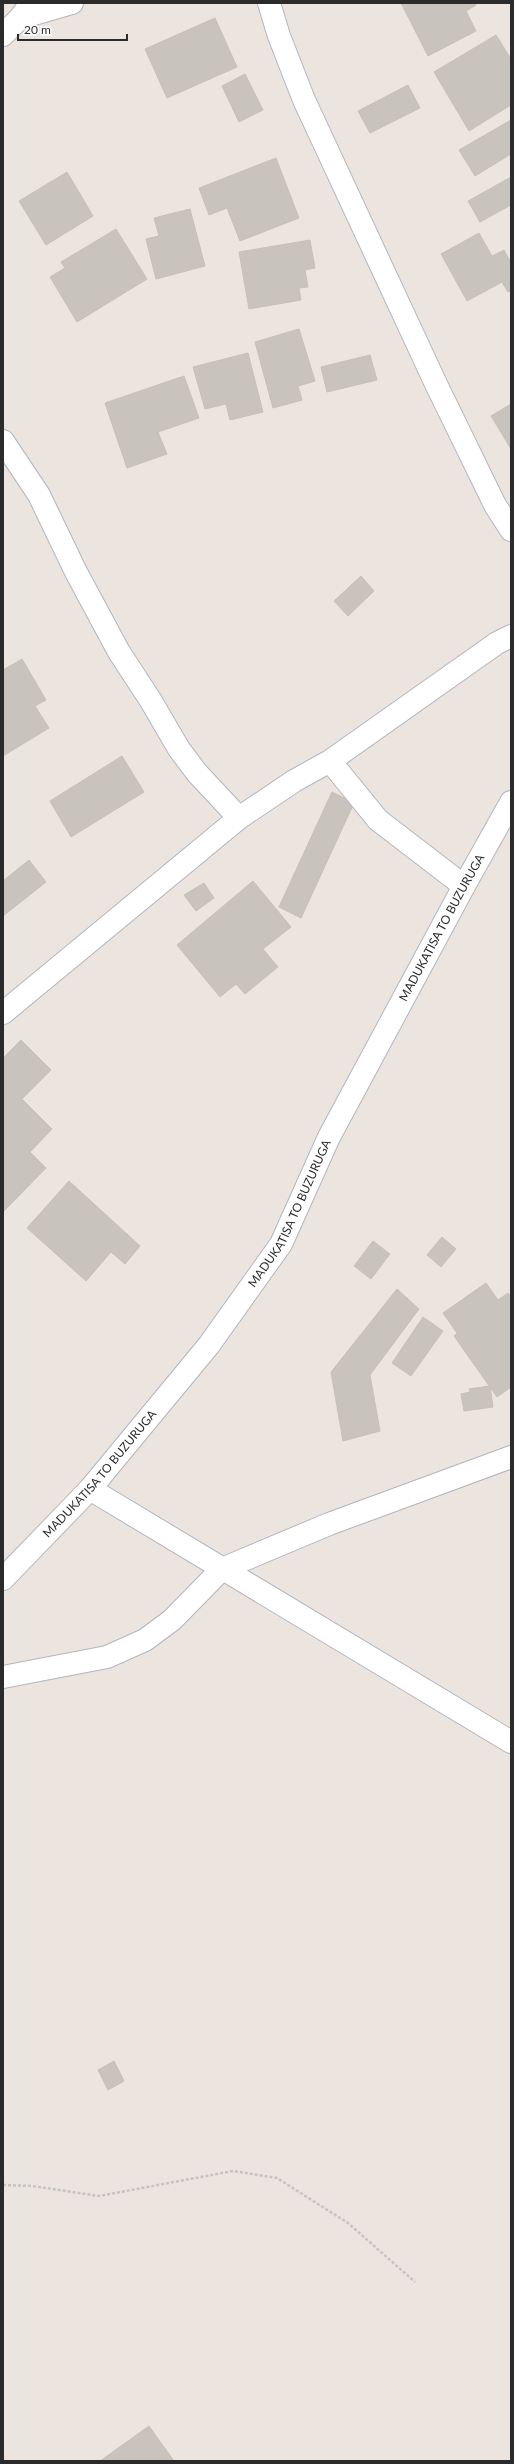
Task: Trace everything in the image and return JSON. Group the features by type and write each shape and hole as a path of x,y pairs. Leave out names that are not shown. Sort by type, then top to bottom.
{"street":[{"path":"3,34 25,11 72,3"},
{"path":"269,3 279,36 304,100 440,391 495,505 511,530"},
{"path":"3,441 39,495 76,572 119,652 151,701 179,749 197,773 239,818"},
{"path":"3,1013 239,818 294,781 330,761 497,643 511,636"},
{"path":"330,761 378,820 464,886"},
{"name":"MADUKATISA TO BUZURUGA","path":"3,1579 90,1489 209,1345 280,1244 329,1137 511,802"},
{"path":"3,1677 106,1657 145,1640 172,1620 222,1569 329,1524 511,1457"},
{"path":"90,1489 511,1742"}],"path":[{"path":"3,2185 32,2186 99,2196 233,2171 277,2178 348,2222 415,2282"}],"building":[{"path":"401,3 475,3 476,5 466,11 476,31 428,56"},
{"path":"215,18 237,67 167,98 145,49"},
{"path":"496,35 511,59 511,105 469,131 434,72"},
{"path":"245,74 263,110 239,122 222,86"},
{"path":"408,85 420,108 370,133 358,111"},
{"path":"511,120 511,154 475,176 459,150"},
{"path":"276,158 299,218 240,241 227,208 209,215 199,188"},
{"path":"67,172 93,216 46,245 19,201"},
{"path":"511,177 511,205 480,222 468,201"},
{"path":"190,209 205,266 156,279 146,239 159,236 154,218"},
{"path":"116,229 147,279 77,322 50,277 65,268 61,262"},
{"path":"479,233 492,256 504,250 511,263 511,291 508,292 502,282 467,301 441,254"},
{"path":"310,240 315,268 305,270 308,287 299,288 301,300 249,309 239,252"},
{"path":"299,329 315,381 298,386 302,400 273,408 255,342"},
{"path":"248,353 263,412 230,420 226,404 205,409 193,367"},
{"path":"370,355 377,380 327,392 321,367"},
{"path":"184,376 199,418 158,432 167,454 127,468 105,403"},
{"path":"511,404 511,449 491,416"},
{"path":"361,576 374,591 348,616 334,601"},
{"path":"22,659 46,700 35,706 49,728 3,756 3,670"},
{"path":"122,756 144,792 71,837 50,801"},
{"path":"332,792 354,803 301,918 279,907"},
{"path":"29,860 46,882 3,916 3,881"},
{"path":"253,881 291,927 263,949 278,967 245,994 236,984 220,997 177,945"},
{"path":"204,883 214,898 196,911 184,895"},
{"path":"21,1040 51,1070 22,1099 52,1129 30,1152 46,1168 3,1212 3,1058"},
{"path":"69,1181 140,1246 125,1264 111,1252 86,1281 27,1228"},
{"path":"442,1237 456,1249 441,1267 427,1255"},
{"path":"373,1241 390,1254 371,1279 354,1266"},
{"path":"486,1283 498,1300 508,1293 511,1297 511,1387 497,1397 454,1336 457,1333 443,1313"},
{"path":"397,1289 419,1309 370,1375 380,1431 343,1441 331,1372"},
{"path":"423,1317 443,1331 411,1376 392,1363"},
{"path":"490,1386 493,1407 464,1411 461,1394 470,1392 469,1389"},
{"path":"114,2061 124,2081 108,2090 98,2070"},
{"path":"149,2426 174,2461 100,2461"}]}
